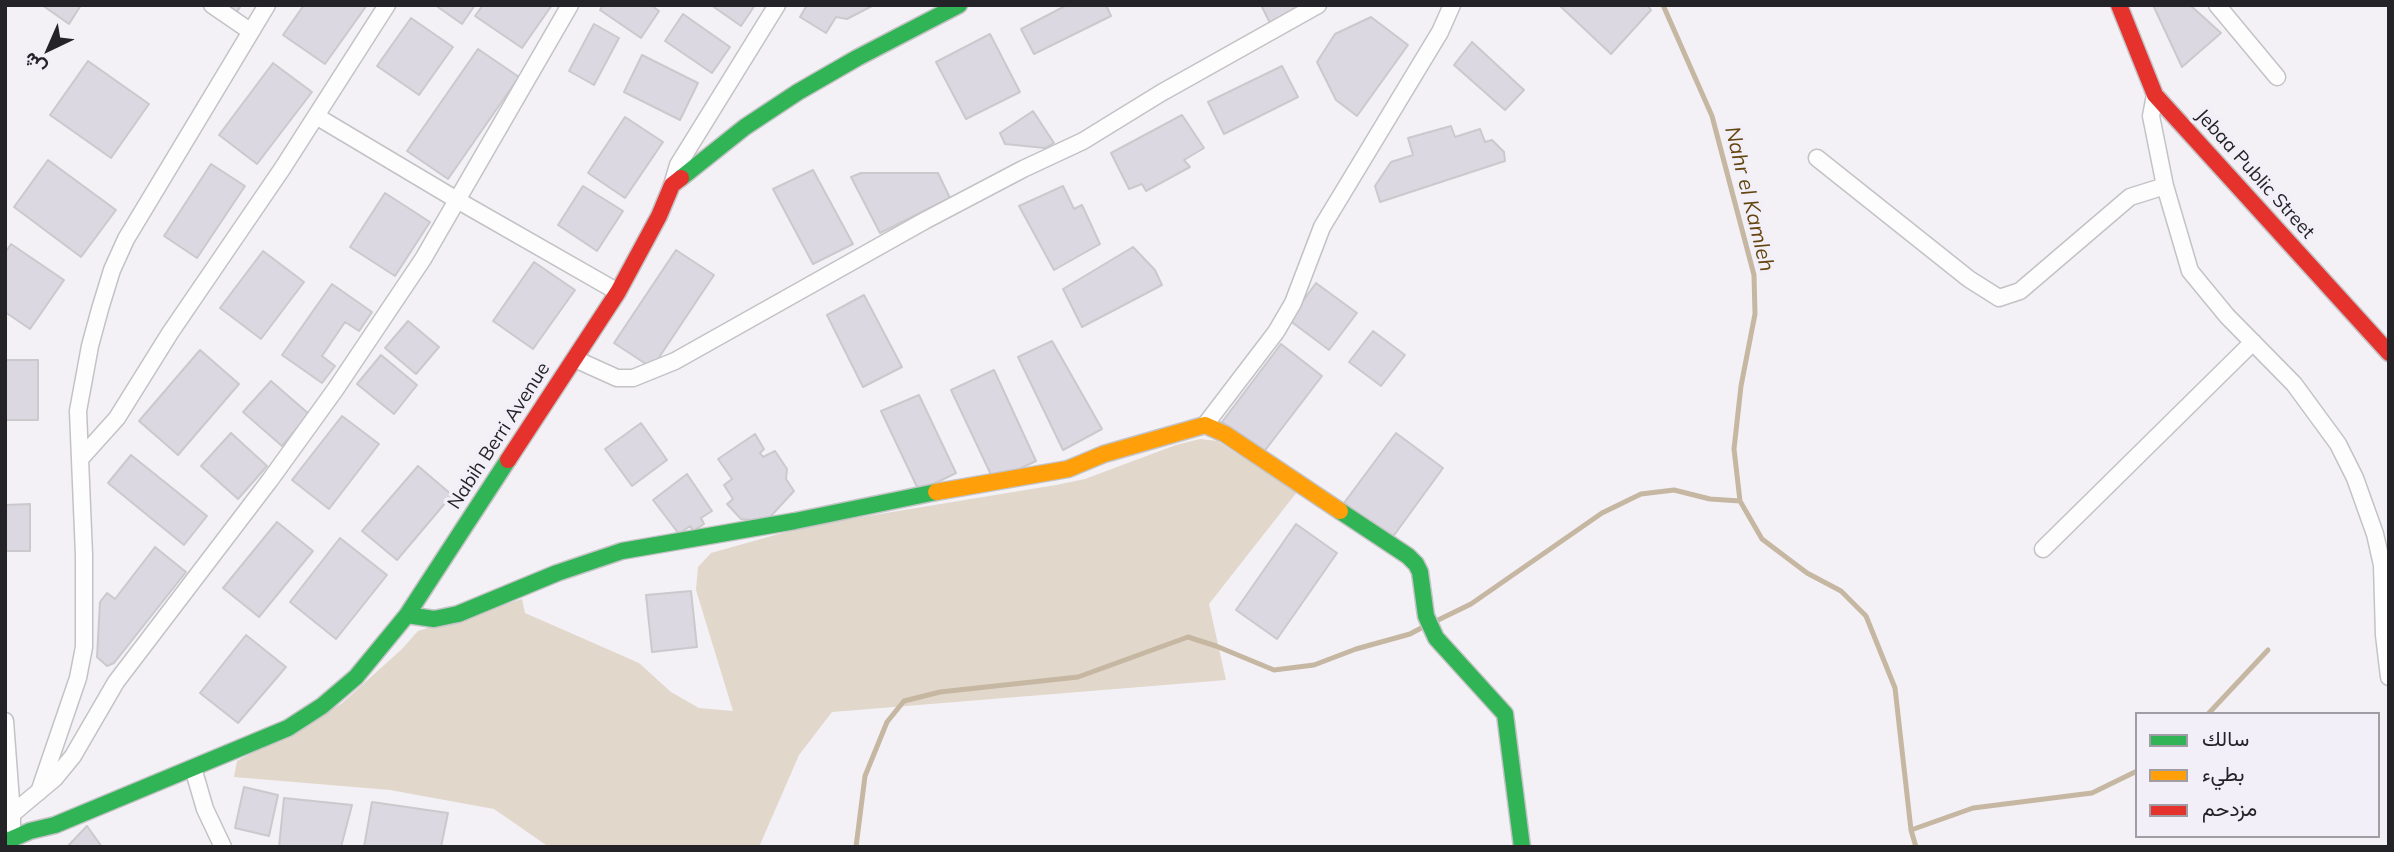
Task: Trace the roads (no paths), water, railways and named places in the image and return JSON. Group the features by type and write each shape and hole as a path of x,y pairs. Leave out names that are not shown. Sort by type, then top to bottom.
{"street":[{"path":"212,5 250,31"},
{"path":"40,792 50,754 74,690 84,648 78,411 96,321 112,270 126,239 267,5"},
{"path":"81,458 117,418 170,333 387,5"},
{"path":"10,821 55,778 73,756 116,682 335,390 423,258 570,5"},
{"path":"672,185 678,165 777,5"},
{"name":"Nabih Berri Avenue","path":"5,842 30,831 55,825 288,728 323,706 356,677 407,615 618,292 659,216 672,185 745,127 798,92 856,58 959,5"},
{"path":"575,359 617,377 634,378 674,361 926,220 1083,141 1161,93 1318,5"},
{"path":"407,615 434,619 458,614 557,573 622,551 1068,469 1104,454 1205,425 1276,332 1293,303 1322,227 1440,32 1452,5"},
{"name":"Jebaa Public Street","path":"2119,5 2155,95 2389,353"},
{"path":"2217,5 2277,77"},
{"path":"2155,95 2151,116 2165,187 2190,271 2227,316 2294,384 2338,444 2355,478 2375,534 2382,565 2384,635 2389,677"},
{"path":"316,116 618,292"},
{"path":"1818,158 1969,279 1999,298 2020,291 2130,197 2165,187"},
{"path":"2043,549 2253,342"},
{"path":"1205,425 1225,434 1408,556 1416,564 1420,572 1426,616 1436,638 1505,714 1522,847"},
{"path":"5,721 10,821"},
{"path":"193,768 205,808 223,847"},
{"path":"10,821 30,831"}],"waterway":[{"name":"Nahr el Kamleh","path":"1663,5 1712,116 1754,275 1755,314 1741,386 1734,449 1740,501 1762,539 1807,573 1841,591 1866,616 1895,688 1911,830 1916,847"},
{"path":"1434,622 1471,604 1602,513 1641,494 1674,490 1710,499 1740,501"},
{"path":"856,847 865,776 887,722 904,701 940,692 1078,677 1188,637 1274,670 1314,665 1356,649 1410,634 1425,626"},
{"path":"2210,712 2268,650"},
{"path":"1911,830 1973,808 2092,793 2135,772"}]}
